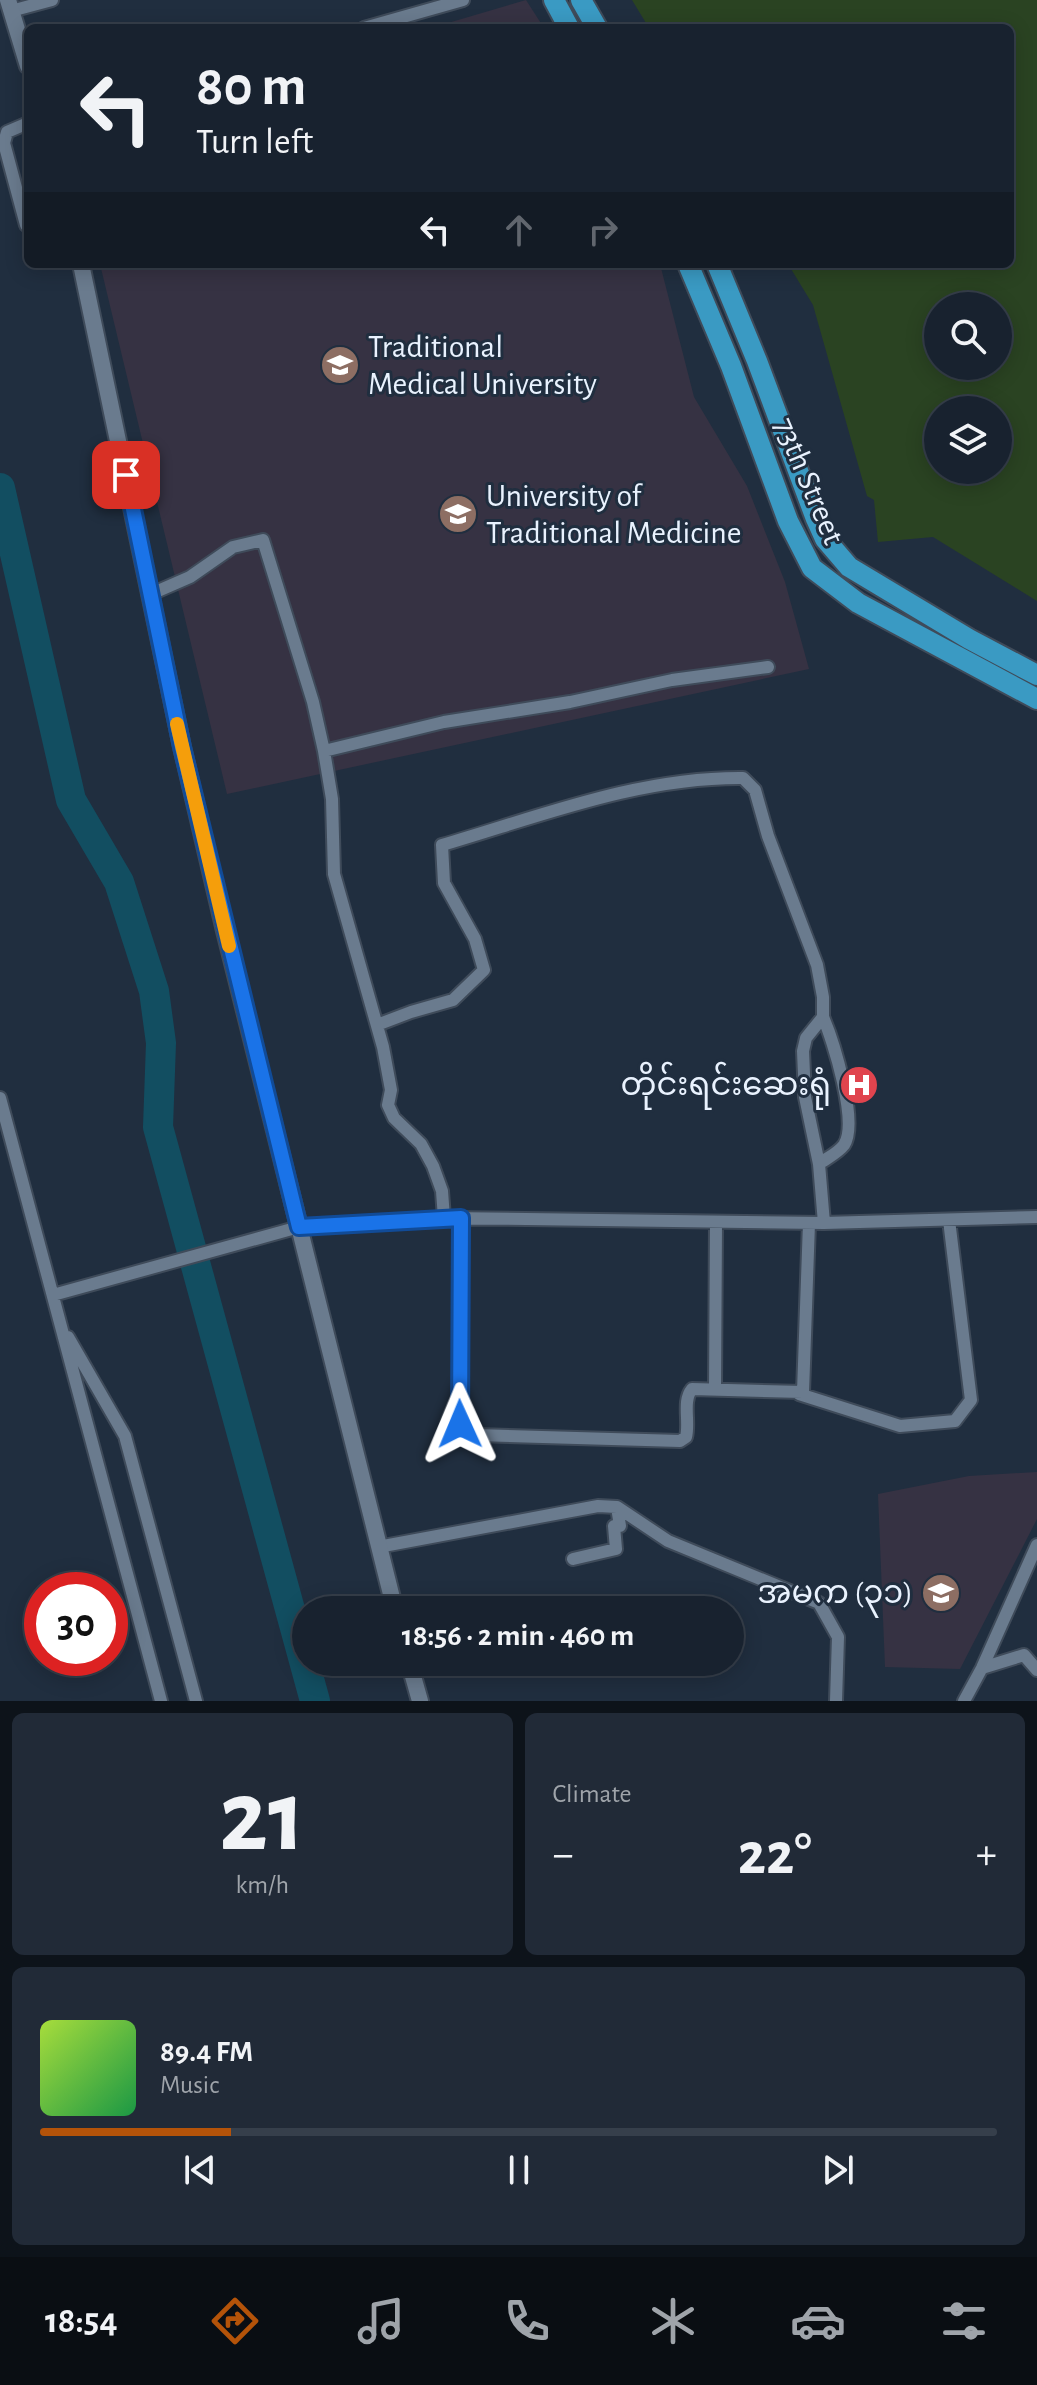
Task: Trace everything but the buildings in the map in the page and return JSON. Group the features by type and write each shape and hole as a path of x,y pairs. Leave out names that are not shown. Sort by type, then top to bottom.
{"main road":[{"path":"554,0 567,24"},
{"path":"581,0 595,24"},
{"name":"73th Street","path":"690,268 731,366 788,521 812,568 858,603 1037,699"},
{"name":"73th Street","path":"719,268 816,519 825,539 838,556 892,595 1037,675"}],"street":[{"path":"24,53 9,6 52,0"},
{"path":"378,24 463,0"},
{"path":"24,125 7,132 4,143 24,218"},
{"path":"82,268 182,747 391,1596"},
{"path":"151,594 190,577 233,547 263,540 313,702 324,751 332,799 334,874 377,1025 391,1090 388,1105 394,1118 421,1144 433,1166 442,1191 444,1218"},
{"path":"324,751 444,722 570,702 672,680 768,667"},
{"path":"377,1025 453,1000 484,970 475,939 444,883 442,845 545,815 567,805 654,787 743,778 755,790 768,836 817,965 823,1017 839,1061 849,1131 845,1143 819,1164"},
{"path":"823,1017 806,1038 803,1051 805,1097 819,1164 824,1223"},
{"path":"0,1098 161,1701"},
{"path":"53,1295 299,1227 444,1218 824,1223 1037,1217"},
{"path":"461,1218 459,1408 460,1424 467,1432 477,1435 680,1441 688,1431 689,1390 799,1394 900,1426 955,1421 971,1400 949,1220"},
{"path":"715,1390 716,1222"},
{"path":"799,1394 804,1387 809,1223"},
{"path":"61,1324 125,1436 196,1701"},
{"path":"378,1547 598,1506 617,1507 668,1541 819,1603 838,1637 836,1701"},
{"path":"573,1559 616,1549 614,1526 620,1526 617,1507"},
{"path":"964,1701 1037,1545"},
{"path":"982,1668 1024,1655 1037,1670"},
{"path":"413,1676 420,1701"}],"shaded area":[{"path":"526,0 541,24 445,24"},
{"name":"University of Traditional Medicine","path":"101,268 661,268 694,397 747,486 785,582 809,669 227,794"},
{"name":"အမက (၃၁)","path":"1037,1472 1037,1519 960,1669 885,1667 878,1494 969,1476"}],"green space":[{"path":"632,0 1037,0 1037,601 933,537 878,542 874,500 867,496 813,305 790,268 1014,268 1014,24 647,24"}],"waterway":[{"path":"0,488 71,800 119,882 154,991 161,1043 158,1127 315,1701"}],"slow traffic":[{"path":"177,724 229,946"}],"place":[{"name":"Traditional Medical University","path":"340,365"},
{"name":"University of Traditional Medicine","path":"458,514"},
{"name":"တိုင်းရင်းဆေးရုံ","path":"859,1085"},
{"name":"အမက (၃၁)","path":"941,1593"}],"route":[{"path":"126,475 182,747 299,1227 461,1218 460,1424"}]}
